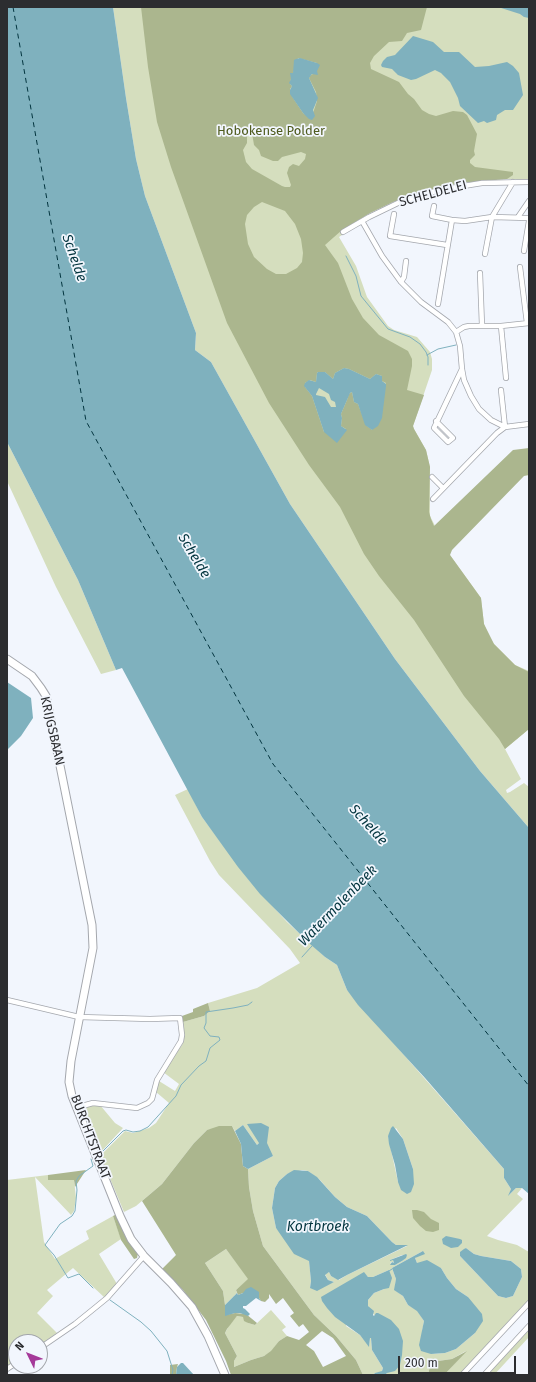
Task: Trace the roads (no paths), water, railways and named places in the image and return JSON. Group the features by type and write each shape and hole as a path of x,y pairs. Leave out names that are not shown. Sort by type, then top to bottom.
{"main road":[{"name":"KRIJGSBAAN","path":"7,659 32,676 46,696 62,773"},
{"name":"BURCHTSTRAAT","path":"62,773 92,925 93,939 93,948 71,1061 69,1082 72,1096 125,1228 137,1248 171,1283 195,1312 208,1336 225,1375"}],"street":[{"path":"485,254 492,218 513,182"},
{"name":"SCHELDELEI","path":"343,232 400,202 439,190 482,183 529,182"},
{"path":"518,218 529,201"},
{"path":"434,206 432,216 452,220 465,221 492,218 529,218"},
{"path":"394,214 390,236 447,245"},
{"path":"438,304 452,220"},
{"path":"362,221 382,256 401,282 421,302 448,322 456,332 460,346 462,369 466,384 474,400 483,414 505,427"},
{"path":"524,250 529,221"},
{"path":"401,282 404,277 406,261"},
{"path":"456,332 467,326 501,326 528,323 520,267"},
{"path":"480,273 482,326"},
{"path":"501,326 506,378"},
{"path":"436,421 453,438 448,442 434,428 436,421 462,369"},
{"path":"455,384 466,384"},
{"path":"501,390 505,427"},
{"path":"433,499 497,433 505,427 529,424"},
{"path":"432,477 443,488"},
{"path":"7,1000 80,1017 150,1019 180,1018 182,1035 179,1046 157,1080 152,1099 148,1103 137,1108 93,1103 78,1108"},
{"path":"48,1343 75,1324 107,1298 144,1256"},
{"path":"462,1375 529,1304"},
{"path":"484,1375 529,1326"}],"water":[{"name":"Schelde","path":"7,7 113,7 136,159 145,196 196,333 195,350 211,362 290,504 395,659 480,771 529,828 529,1194 522,1188 516,1188 508,1196 511,1189 504,1178 504,1169 425,1078 358,1005 347,990 337,965 310,944 260,894 238,867 202,817 122,668 116,670 78,580 7,442"},
{"path":"498,7 529,7 529,18 520,14"},
{"path":"413,36 433,42 444,52 459,52 475,67 507,62 519,73 523,95 513,110 505,110 497,115 496,120 487,123 484,121 478,123 460,106 458,98 450,82 441,73 435,70 411,80 398,75 392,69 382,67 381,65 383,61 387,57 395,55"},
{"path":"300,58 320,65 317,71 318,75 312,74 309,78 318,98 313,110 315,116 312,120 303,113 290,94 292,86 289,83 291,79 290,73 293,73 294,60"},
{"path":"344,368 370,379 376,374 382,376 382,381 386,384 382,418 378,426 372,430 365,425 358,404 354,402 352,392 350,393 341,414 341,426 347,430 337,443 324,432 312,396 304,386 309,380 316,382 318,372 325,372 333,379 335,373","holes":["319,388 329,394 331,400 335,402 336,407 331,407 325,397 316,395"]},
{"path":"7,682 31,698 33,718 21,736 7,750"},
{"path":"261,1123 269,1127 267,1143 273,1156 248,1169 243,1166 241,1144 235,1131 243,1125 257,1145 259,1143 247,1124"},
{"path":"393,1126 403,1139 413,1169 414,1184 411,1192 407,1194 401,1190 398,1182 389,1144 388,1136"},
{"name":"Kortbroek","path":"294,1170 308,1171 317,1177 335,1197 347,1207 367,1216 396,1245 408,1245 338,1280 331,1276 329,1272 325,1275 328,1280 334,1282 317,1291 310,1288 311,1281 309,1261 294,1254 276,1228 272,1208 275,1188 279,1181"},
{"path":"446,1236 460,1239 462,1240 462,1243 458,1247 451,1248 443,1244 442,1239"},
{"path":"466,1248 474,1254 511,1261 521,1269 522,1277 513,1296 506,1298 498,1296 460,1256 460,1252"},
{"path":"423,1251 425,1254 415,1258 417,1263 427,1260 441,1268 456,1289 468,1297 482,1314 483,1321 475,1333 456,1349 445,1353 431,1354 421,1351 419,1345 424,1321 417,1311 408,1305 403,1296 394,1290 396,1279 392,1268"},
{"path":"406,1254 406,1258 402,1261 395,1265 390,1265 392,1262 394,1263 393,1260 390,1260"},
{"path":"389,1270 392,1278 389,1288 374,1293 368,1300 368,1306 374,1311 374,1316 378,1313 391,1320 399,1329 403,1341 402,1355 400,1365 395,1371 385,1375 373,1375 382,1371 383,1368 372,1350 371,1338 369,1347 360,1335 335,1317 322,1301 321,1297 364,1272 368,1277 373,1277"},
{"path":"251,1287 259,1292 259,1298 261,1301 256,1298 246,1306 243,1306 243,1308 250,1314 248,1316 235,1313 225,1316 225,1305 237,1293 238,1295 243,1293 246,1289"},
{"path":"183,1363 194,1375 176,1375 177,1367"}],"waterway":[{"path":"346,256 356,276 361,296 388,329 410,337 420,344 428,357 428,365"},
{"path":"427,355 438,349 456,345"},
{"name":"Watermolenbeek","path":"302,957 312,946"},
{"name":"Watermolenbeek","path":"100,1154 123,1131 140,1131 148,1127 176,1096 181,1085 199,1066 206,1061 210,1048 220,1040 219,1037 210,1036 204,1028 206,1023 206,1012 248,1005 252,1002"},
{"name":"Watermolenbeek","path":"91,1159 93,1166 79,1176 76,1181 77,1190 75,1211 72,1216 60,1224 45,1245 54,1255 68,1278 79,1274 93,1288"},
{"name":"Watermolenbeek","path":"110,1300 151,1331 167,1351 173,1370 172,1375"}],"park label":[{"name":"Hobokense Polder","path":"271,131"}]}
